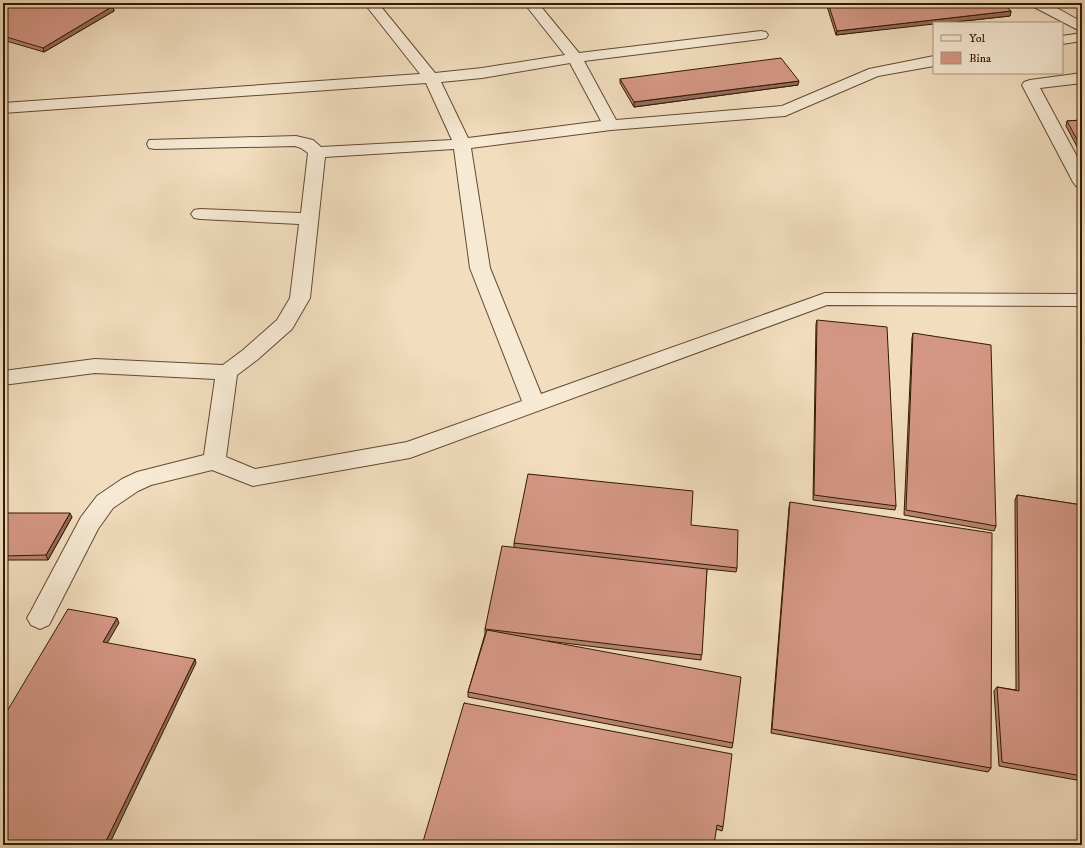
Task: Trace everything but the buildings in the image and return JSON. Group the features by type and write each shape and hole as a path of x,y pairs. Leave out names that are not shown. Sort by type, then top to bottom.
{"street":[{"path":"371,3 431,78 462,144 480,268 534,405"},
{"path":"531,3 575,58 611,125"},
{"path":"1037,3 1082,28"},
{"path":"3,108 431,78 482,73 575,58 761,35"},
{"path":"1063,40 1082,36"},
{"path":"155,144 296,141 307,144 317,152 462,144 611,125 785,111 874,72 933,61"},
{"path":"1082,78 1030,85 1082,182"},
{"path":"3,378 95,366 228,372 250,356 284,324 300,298 317,152"},
{"path":"200,214 309,219"},
{"path":"40,618 89,523 105,502 130,485 145,478 214,461 253,478 410,450 825,299 1082,300"},
{"path":"214,461 228,372"}]}
